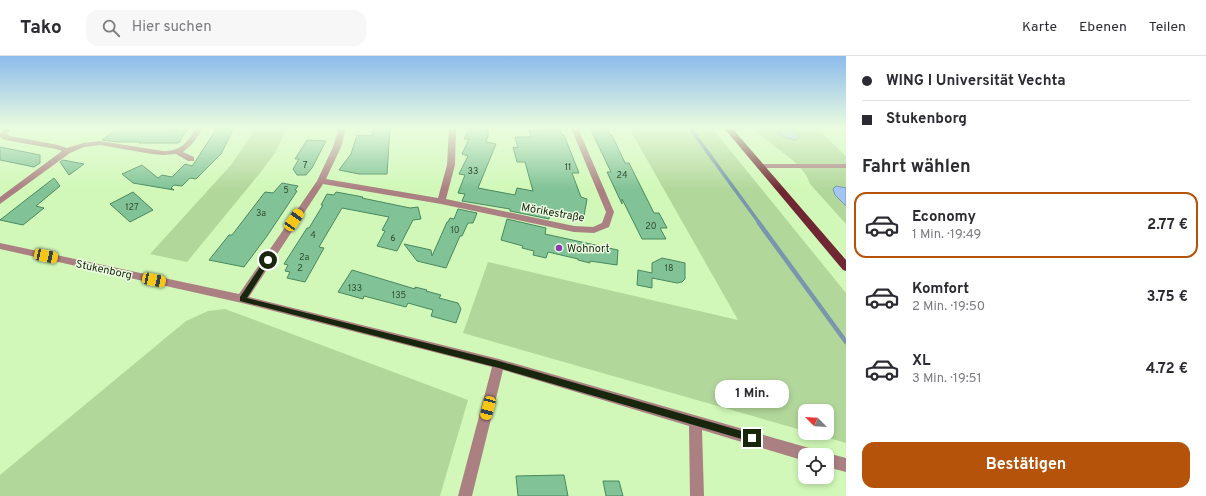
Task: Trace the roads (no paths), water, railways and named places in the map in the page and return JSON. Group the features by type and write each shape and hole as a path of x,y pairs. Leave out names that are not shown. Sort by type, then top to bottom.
{"main road":[{"path":"746,149 846,267"}],"street":[{"path":"61,149 67,151"},
{"path":"0,201 72,149"},
{"path":"137,149 166,153 178,152 184,149"},
{"path":"242,299 321,181 336,149"},
{"path":"441,201 445,191 452,160 452,149"},
{"name":"Mörikestraße","path":"321,181 441,201 574,229 594,230 606,225 610,212 584,149"},
{"path":"178,152 191,159"},
{"path":"761,166 846,166"},
{"name":"Stukenborg","path":"0,246 242,299 499,364 798,451"},
{"path":"465,496 499,364"},
{"path":"695,421 696,496"},
{"path":"834,462 846,465"}],"water":[{"path":"836,186 846,188 846,206 835,195 833,189"}],"waterway":[{"path":"705,149 760,224"},
{"path":"759,223 846,342"}],"place":[{"name":"Wohnort","path":"559,248"}]}
